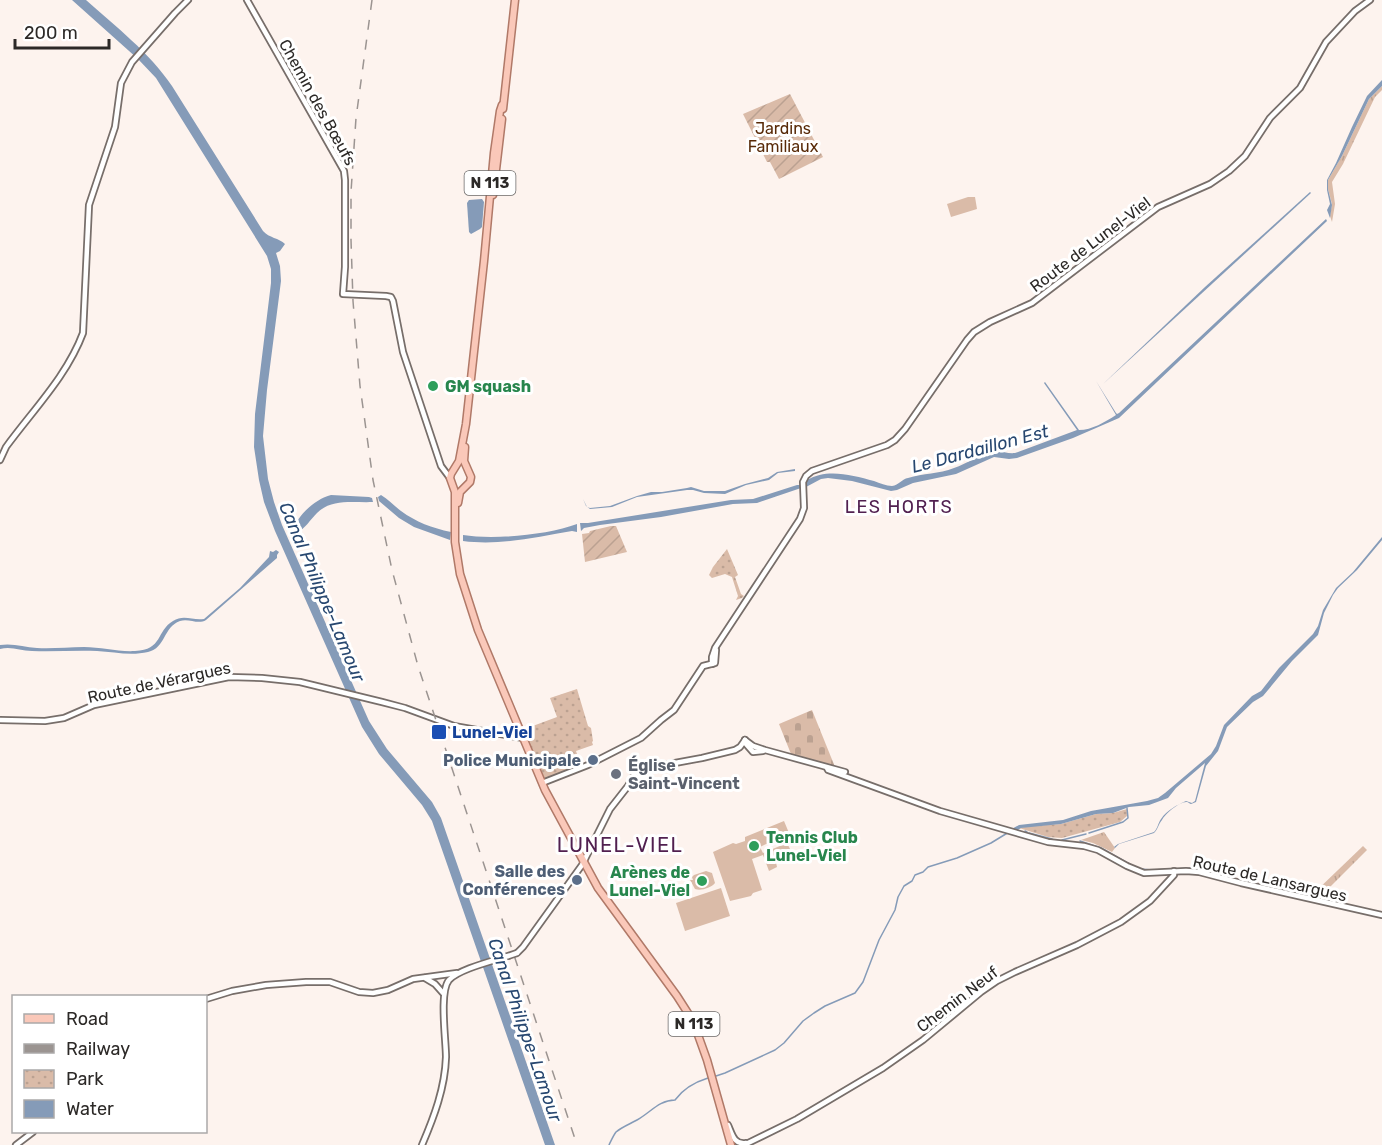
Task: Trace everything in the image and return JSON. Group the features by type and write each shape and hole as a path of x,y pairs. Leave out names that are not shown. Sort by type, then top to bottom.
{"main road":[{"name":"N 113","path":"468,470 464,462 466,424 484,261 487,254 499,155 502,105 515,0"},
{"name":"N 113","path":"455,468 459,461 466,424"},
{"path":"462,466 468,470 471,479 465,486 460,487 452,481 455,468 462,466"},
{"name":"N 113","path":"452,481 455,492 455,542 458,568 467,599 482,641 542,783 598,888 686,1010 697,1031 733,1145"},
{"name":"N 113","path":"455,524 460,492 465,486"},
{"name":"N 113","path":"714,1084 733,1145"}],"street":[{"path":"0,460 6,447 63,373 83,333 89,205 115,126 121,83 135,59 188,0"},
{"name":"Chemin des Bœufs","path":"247,0 344,171 343,294 391,297 403,352 439,461"},
{"name":"Route de Lunel-Viel","path":"542,783 588,765 641,738 674,710 703,666 714,663 716,647 800,519 804,508 803,482 806,476 812,471 887,445 895,440 974,332 1032,303 1158,207 1210,184 1229,171 1245,156 1270,118 1300,88 1326,42 1355,11 1370,0"},
{"path":"439,461 446,468 455,468"},
{"path":"439,461 452,481"},
{"name":"Route de Vérargues","path":"0,720 45,721 64,718 94,705 229,677 262,678 291,681 405,708 454,726 523,738"},
{"name":"Route de Lansargues","path":"584,863 611,807 631,782 636,771 646,765 664,765 738,749 745,740 754,748 843,773 945,811 1048,842 1098,850 1144,873 1199,872 1382,915"},
{"path":"207,999 232,991 266,985 306,982 330,982 359,992 373,993 388,990 410,980 457,973 517,953 584,863"},
{"name":"Chemin Neuf","path":"746,1144 797,1119 883,1068 923,1040 997,981 1077,945 1121,922 1146,905 1174,875 1174,871"},
{"path":"444,986 457,973"},
{"path":"422,1145 436,1110 445,1070 445,979 441,975"},
{"path":"425,978 444,986"},
{"path":"728,1125 735,1141 746,1144"},
{"path":"16,1145 31,1133"}],"green space":[{"path":"1382,86 1382,90 1375,97 1332,182 1335,204 1332,222 1328,180 1369,99"},
{"name":"Jardins Familiaux","path":"790,94 823,157 779,179 770,162 767,162 743,114"},
{"path":"975,197 977,209 951,217 947,204"},
{"path":"616,526 627,552 585,562 582,534"},
{"path":"727,549 738,575 735,577 741,594 744,596 736,600 738,596 732,577 725,574 712,578 709,575"},
{"path":"577,689 588,726 591,728 593,745 576,751 581,766 543,781 541,771 539,771 522,730 557,717 550,698"},
{"path":"812,710 835,767 815,763 791,754 779,724"},
{"path":"1127,809 1127,816 1120,822 1062,838 1048,837 1019,828 1061,824 1096,814"},
{"path":"784,821 789,833 760,847 763,853 787,843 791,851 775,858 777,867 769,871 763,855 752,859 762,890 751,896 730,901 713,852 733,843 745,841 745,837"},
{"path":"1104,832 1115,848 1112,852 1081,840"},
{"path":"1363,846 1367,850 1321,896 1313,894"},
{"name":"Arènes de Lunel-Viel","path":"706,871 712,873 715,883 706,889 695,889 690,880 693,880 694,875"},
{"path":"721,888 730,916 685,931 676,903"}],"water":[{"path":"72,0 86,0 132,40 153,62 172,86 263,231 285,244 276,253 281,281 263,436 268,479 274,502 282,525 369,721 387,749 432,802 441,818 555,1145 545,1145 432,821 422,805 379,754 362,727 264,502 254,447 255,414 271,283 271,269 267,256 156,78"},
{"path":"1382,80 1382,86 1369,99 1328,180 1332,205 1330,218 1327,210 1330,204 1327,190 1327,180 1367,96"},
{"path":"1311,193 1102,385 1205,287"},
{"path":"482,199 484,202 482,227 471,234 467,203 469,200"},
{"path":"1326,219 1327,221 1119,418 1073,438 1017,458 994,457 956,474 913,483 897,490 891,491 852,481 828,478 806,487 807,480 831,473 892,486 919,475 954,468 987,453 998,451 1015,453 1077,430 1045,382 1079,430 1089,429 1103,423 1116,415 1096,381 1116,413 1119,413"},
{"path":"795,469 795,471 778,473 769,480 746,485 725,494 687,490 637,497 612,507 590,509 588,507 610,506 651,492 691,487 704,491 725,491 768,478 777,472"},
{"path":"797,485 801,488 757,503 733,504 600,525 584,528 581,531 580,523 731,500 753,499"},
{"path":"331,495 369,497 373,502 343,502 329,505 317,513 305,527 296,533 293,530 308,508"},
{"path":"381,495 412,518 451,532 450,540 414,527 399,518 379,501 378,497"},
{"path":"577,524 577,532 504,542 463,541 463,535 520,536"},
{"path":"1382,537 1382,540 1357,570 1333,595 1324,613 1318,635 1292,661 1263,696 1253,702 1227,727 1218,751 1206,766 1196,802 1191,804 1184,802 1195,801 1205,763 1168,798 1149,805 1129,807 1113,813 1096,814 1061,824 1021,828 1013,833 1008,831 1019,825 1063,820 1091,811 1147,801 1165,793 1211,754 1224,725 1252,696 1261,691 1279,668 1313,634 1336,588 1353,572"},
{"path":"270,551 279,552 277,558 206,620 200,622 183,620 174,624 154,650 129,654 0,649 0,645 9,644 43,648 84,647 144,650 155,644 173,621 181,618 204,619 240,588 269,557"},
{"path":"1182,803 1164,817 1154,833 1114,847 1118,844 1154,832 1161,819 1169,810"}],"waterway":[{"path":"1089,833 1123,822 1128,818 1127,808"},
{"path":"713,1077 775,1050 814,1013 855,993 863,982 879,940 895,910 898,897 904,886 912,881 915,875 928,867 957,858 991,843 1009,832"},
{"path":"1029,833 1052,839"},
{"path":"1062,840 1086,834"},
{"path":"1080,841 1101,848 1133,866"},
{"path":"1140,869 1195,868 1213,873"},
{"path":"1238,880 1303,894"},
{"path":"1305,894 1320,898"},
{"path":"609,1145 618,1130 642,1117 659,1104 675,1100 690,1086 708,1078"}],"railway":[{"path":"372,0 356,118 351,192 351,240 360,386 373,480 392,570 418,666 577,1145"}],"place":[{"name":"GM squash","path":"433,386"},
{"name":"Lunel-Viel","path":"439,732"},
{"name":"Police Municipale","path":"593,760"},
{"name":"Église Saint-Vincent","path":"616,774"},
{"name":"Tennis Club Lunel-Viel","path":"754,846"},
{"name":"Salle des Conférences","path":"577,880"},
{"name":"Arènes de Lunel-Viel","path":"702,881"}],"district":[{"name":"LES HORTS","path":"899,507"},
{"name":"LUNEL-VIEL","path":"620,845"}],"water label":[{"name":"Le Dardaillon Est","path":"980,449"},
{"name":"Canal Philippe-Lamour","path":"322,592"},
{"name":"Canal Philippe-Lamour","path":"525,1030"}]}
